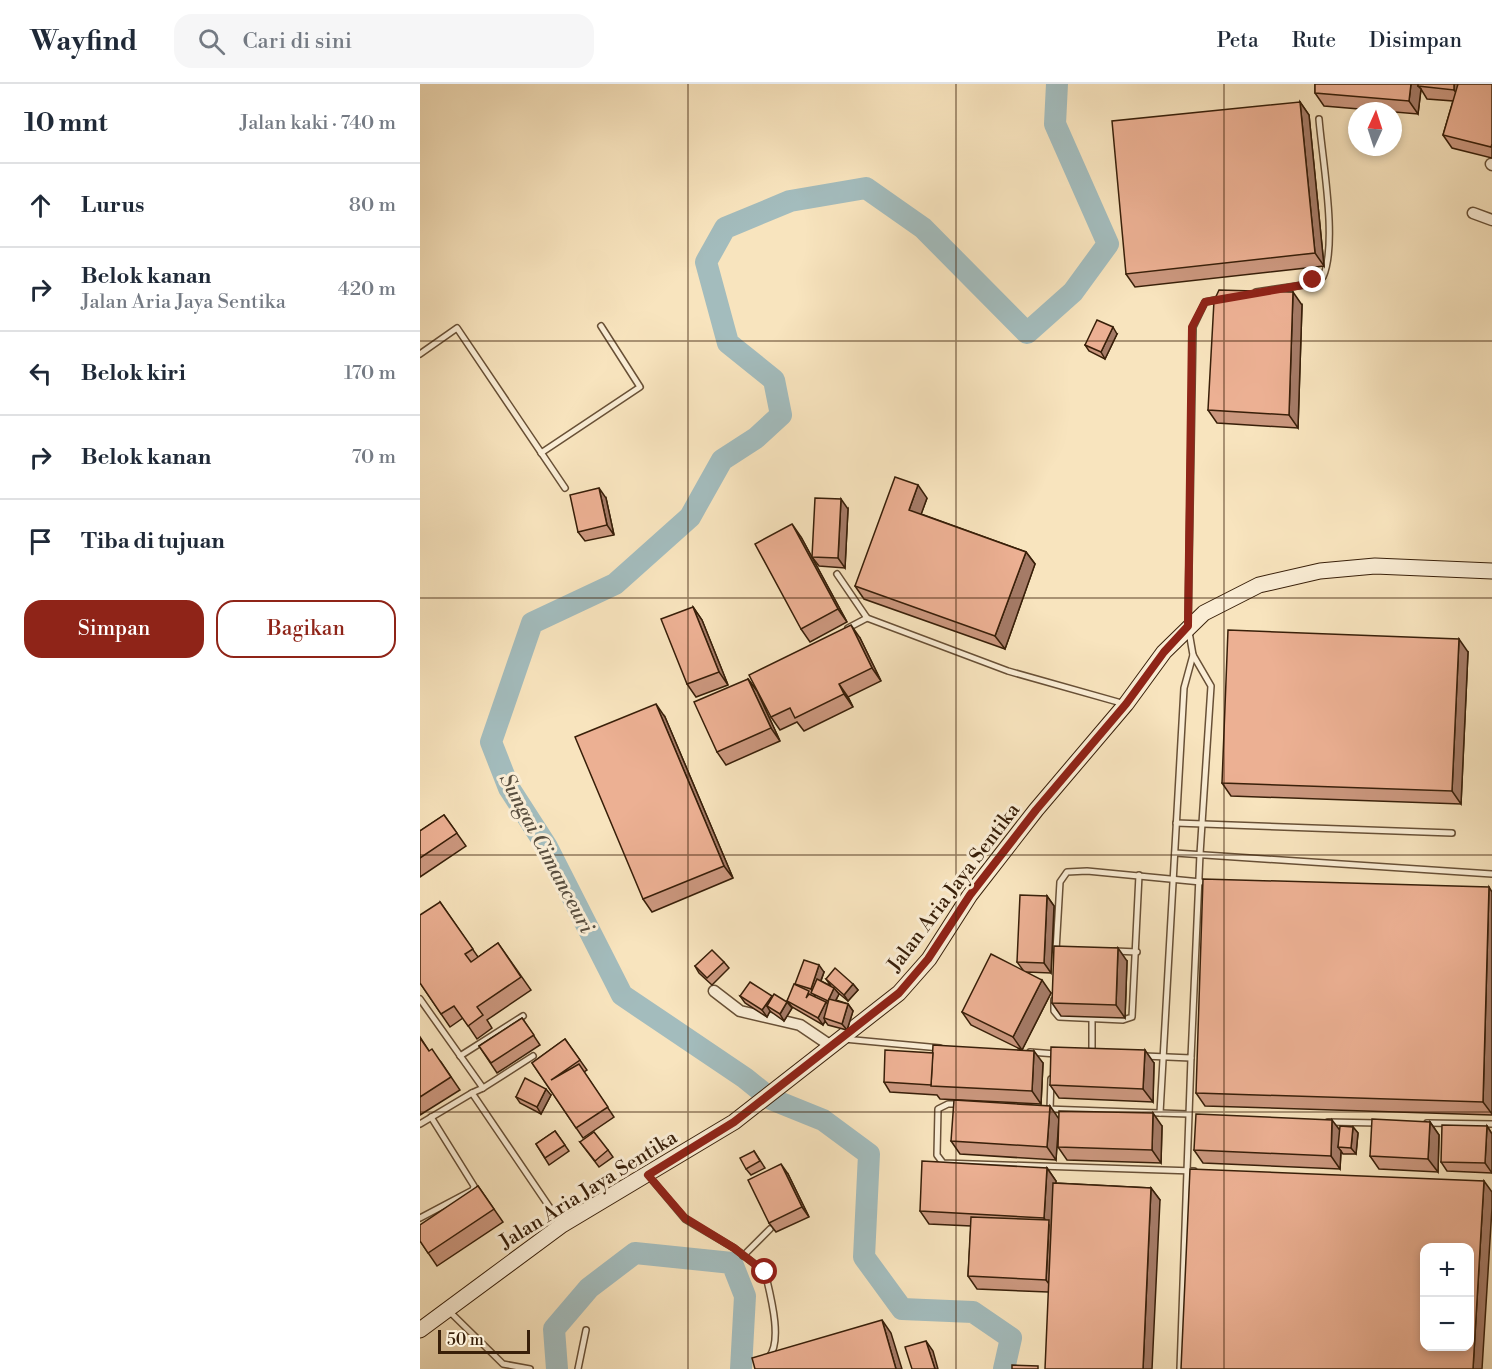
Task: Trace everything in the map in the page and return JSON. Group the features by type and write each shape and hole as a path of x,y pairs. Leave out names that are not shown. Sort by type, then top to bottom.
{"street":[{"path":"1473,213 1492,220"},
{"name":"Jalan Aria Jaya Sentika","path":"420,1330 562,1226 734,1122 899,993 928,959 980,882 1043,801 1126,704 1164,652 1188,626 1221,603 1259,585 1320,571 1376,566 1492,571"},
{"path":"714,991 740,1011 800,1025 836,1042"}],"lane":[{"path":"1253,292 1303,285 1323,277 1327,268 1329,234 1319,119"},
{"path":"1180,1369 1188,1117 1200,854 1211,686 1193,655 1188,626 1192,327 1205,302 1224,298"},
{"path":"541,453 640,387 601,326"},
{"path":"420,354 457,328 564,488"},
{"path":"837,574 867,618 1008,671 1126,704"},
{"path":"837,634 867,618"},
{"path":"1160,1113 1184,688 1193,655"},
{"path":"1176,823 1452,833"},
{"path":"1175,853 1492,874"},
{"path":"1056,960 1060,882 1067,872 1075,870 1211,882"},
{"path":"1054,993 1054,1011 1059,1017 1123,1020 1132,1017 1139,875"},
{"path":"1057,948 1068,949"},
{"path":"1103,950 1137,952"},
{"path":"420,999 483,1088"},
{"path":"460,1056 524,1016"},
{"path":"1092,1020 1092,1054"},
{"path":"836,1042 949,1048"},
{"path":"1017,1052 1060,1054"},
{"path":"1051,1054 1051,1065"},
{"path":"1084,1054 1104,1055"},
{"path":"420,1124 483,1088 532,1056"},
{"path":"1139,1056 1191,1058"},
{"path":"1050,1109 1051,1076"},
{"path":"472,1093 562,1226"},
{"path":"971,1105 948,1104 938,1109 937,1155 944,1163 1198,1171"},
{"path":"1038,1108 1160,1113 1200,1120"},
{"path":"420,1218 473,1190 474,1186 431,1117"},
{"path":"1317,1122 1387,1123"},
{"path":"1422,1123 1492,1124"},
{"path":"648,1175 685,1218 765,1272 774,1324 775,1348 760,1363"},
{"path":"743,1256 770,1229"},
{"path":"447,1309 503,1364 530,1369"},
{"path":"578,1369 586,1330"}],"building":[{"path":"1315,84 1411,84 1409,101 1315,93"},
{"path":"1418,84 1454,84 1454,90 1418,86"},
{"path":"1458,84 1492,84 1491,147 1443,135"},
{"path":"1300,102 1315,253 1126,274 1112,121"},
{"path":"1219,290 1293,292 1289,415 1208,410 1214,301"},
{"path":"1097,320 1113,327 1101,352 1085,345"},
{"path":"895,477 918,485 909,510 1026,552 995,636 855,586"},
{"path":"599,488 607,525 578,532 570,495"},
{"path":"815,498 841,499 838,558 812,557"},
{"path":"792,524 838,609 801,629 755,544"},
{"path":"693,607 719,672 687,684 661,619"},
{"path":"851,625 872,668 839,684 844,694 795,718 790,708 771,717 749,675"},
{"path":"1228,630 1459,639 1452,791 1222,783"},
{"path":"748,679 771,728 717,752 694,702"},
{"path":"656,704 724,866 643,899 575,737"},
{"path":"444,815 457,833 420,858 420,831"},
{"path":"1203,879 1489,887 1483,1102 1196,1093"},
{"path":"1020,895 1047,896 1044,963 1017,962"},
{"path":"440,902 473,949 465,954 471,962 498,943 521,977 477,1007 483,1015 468,1026 454,1006 441,1014 420,983 420,915"},
{"path":"1054,946 1118,948 1116,1005 1052,1003"},
{"path":"712,950 724,962 707,978 695,966"},
{"path":"991,954 1042,980 1013,1037 962,1012"},
{"path":"804,960 819,965 811,989 795,984"},
{"path":"835,968 853,984 844,995 826,979"},
{"path":"817,979 834,988 828,1001 811,993"},
{"path":"750,982 772,996 762,1010 740,996"},
{"path":"794,984 809,991 806,998 809,994 826,1002 818,1018 787,1001"},
{"path":"774,994 787,1002 780,1014 767,1006"},
{"path":"829,999 848,1004 842,1024 824,1018"},
{"path":"522,1018 534,1035 491,1063 479,1046"},
{"path":"420,1038 429,1051 432,1049 451,1077 420,1097"},
{"path":"565,1039 580,1060 551,1080 579,1064 608,1107 576,1128 532,1063"},
{"path":"933,1045 1034,1051 1032,1091 931,1086"},
{"path":"1051,1047 1145,1050 1143,1089 1050,1085"},
{"path":"885,1050 933,1053 931,1085 884,1082"},
{"path":"525,1078 546,1089 537,1107 516,1097"},
{"path":"954,1100 1050,1106 1047,1147 951,1141"},
{"path":"1059,1111 1153,1113 1152,1150 1058,1147"},
{"path":"1196,1114 1332,1120 1331,1156 1194,1150"},
{"path":"1372,1119 1430,1122 1428,1159 1370,1156"},
{"path":"1442,1125 1487,1126 1485,1163 1441,1162"},
{"path":"1340,1126 1353,1127 1351,1148 1338,1147"},
{"path":"555,1131 565,1145 545,1158 536,1144"},
{"path":"594,1132 608,1150 595,1161 580,1142"},
{"path":"754,1151 760,1161 746,1169 740,1158"},
{"path":"922,1161 1047,1168 1044,1218 920,1211"},
{"path":"781,1164 802,1207 769,1223 748,1180"},
{"path":"1190,1169 1484,1181 1473,1369 1181,1369"},
{"path":"1053,1183 1151,1188 1143,1369 1045,1369"},
{"path":"478,1186 494,1209 428,1253 420,1241 420,1225"},
{"path":"971,1217 1049,1220 1046,1280 968,1276"},
{"path":"882,1320 896,1369 755,1369 752,1358"},
{"path":"926,1341 935,1369 912,1369 905,1347"},
{"path":"1012,1365 1038,1366 1038,1369 1012,1369"}],"waterway":[{"name":"Sungai Cimanceuri","path":"1004,1369 1011,1338 973,1312 902,1309 864,1257 869,1154 823,1120 771,1099 745,1078 622,995 547,847 509,788 491,742 532,623 615,584 690,517 722,460 756,438 781,415 774,380 728,343 706,262 725,228 790,201 866,188 923,228 1027,333 1073,292 1108,244 1055,124 1057,84"},
{"name":"Sungai Cimanceuri","path":"557,1369 554,1329 589,1288 635,1253 732,1263 745,1296 741,1369"}],"route":[{"path":"765,1272 734,1248 685,1218 658,1190 648,1175 734,1122 899,993 928,959 970,895 1036,810 1126,704 1164,652 1188,626 1192,327 1198,311 1205,302 1303,285 1313,280"}]}
